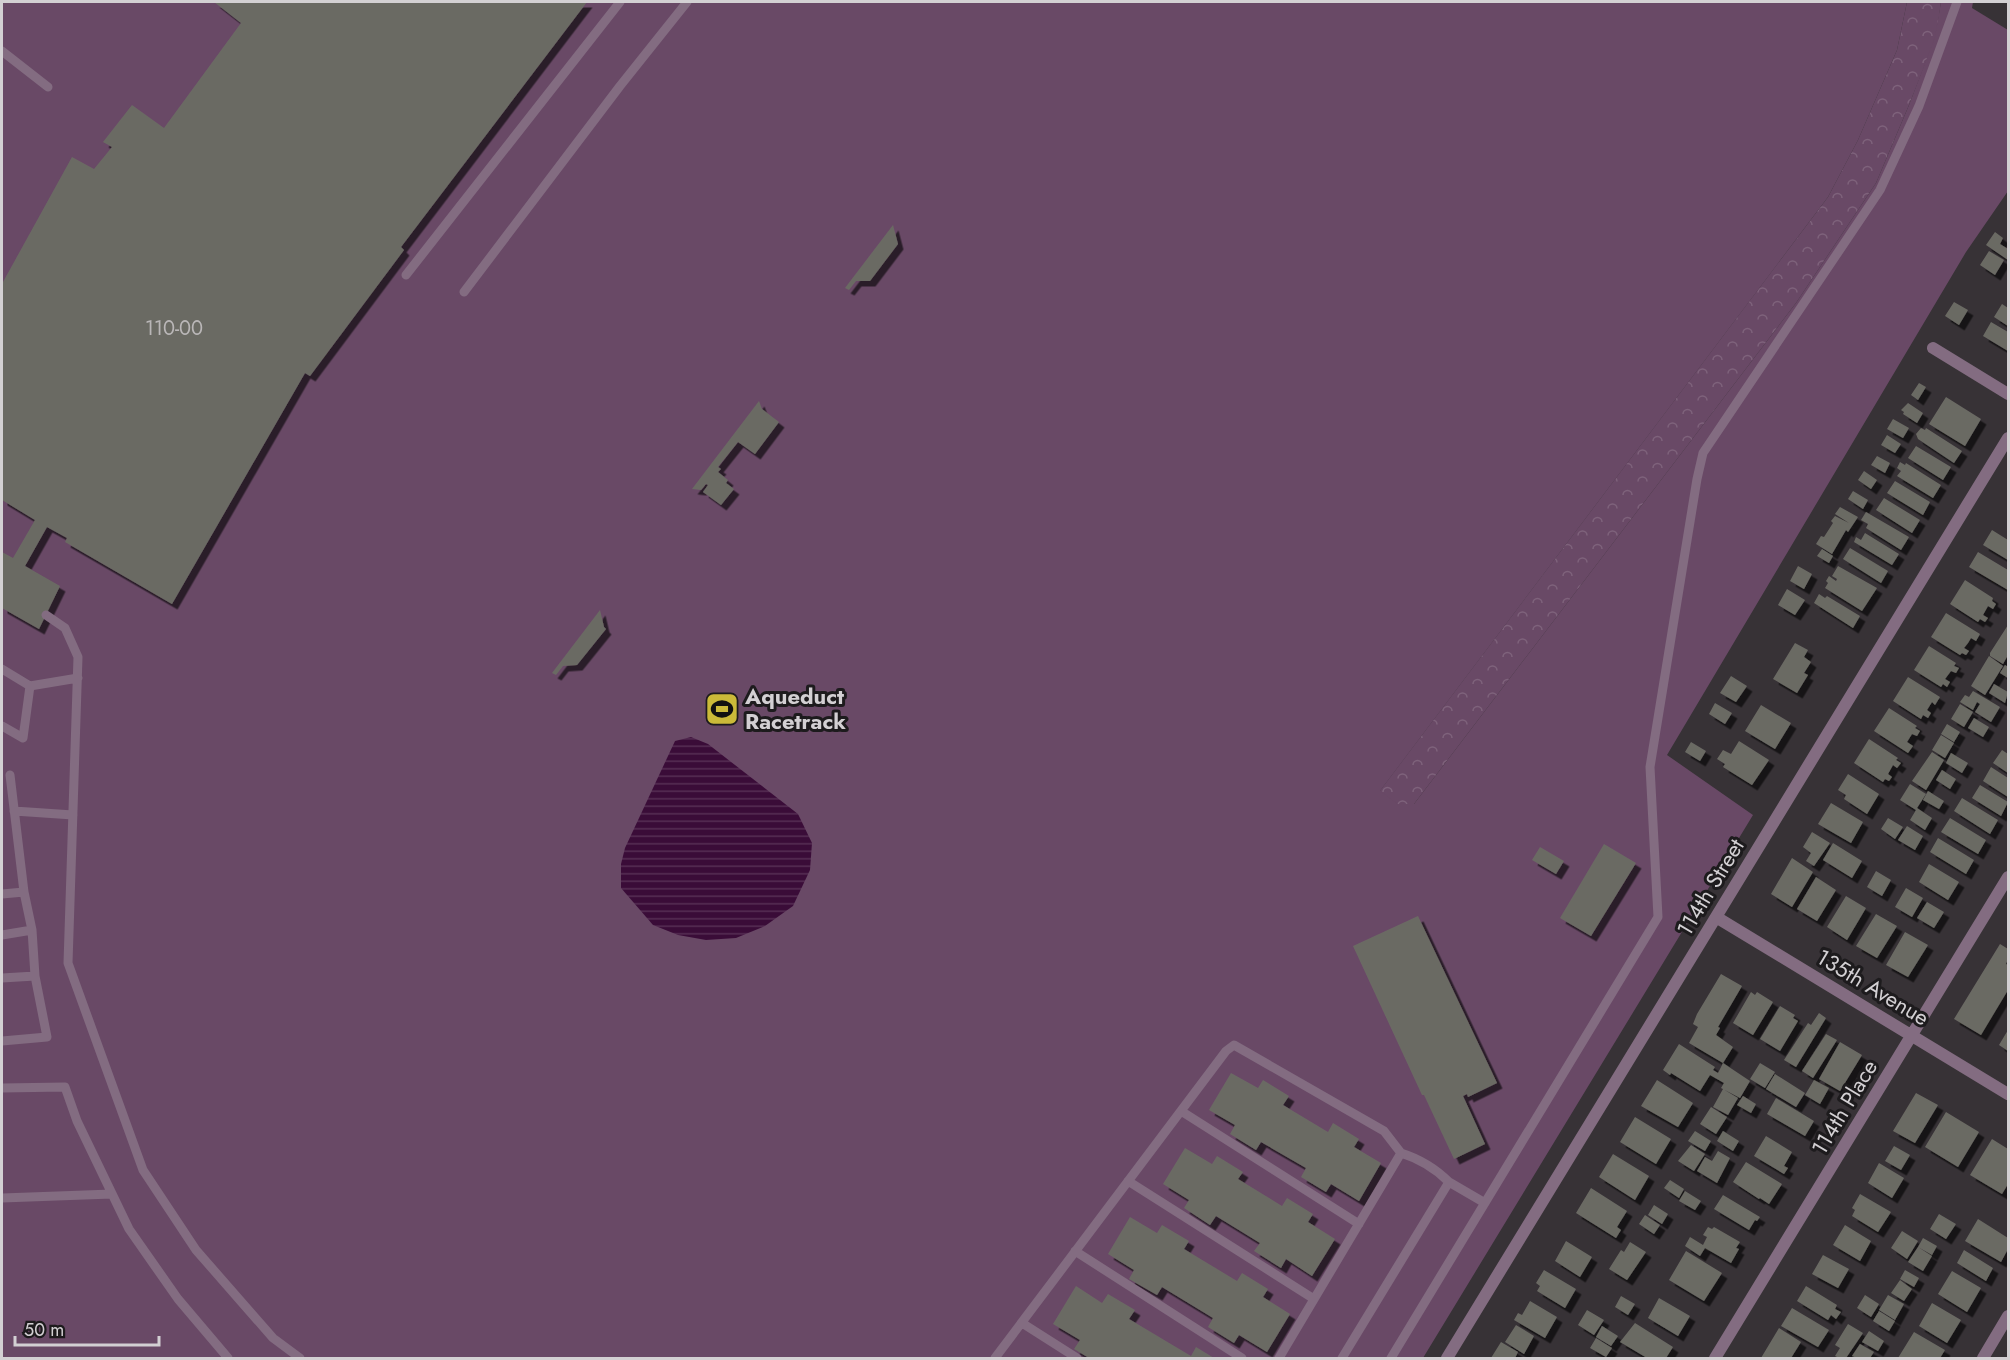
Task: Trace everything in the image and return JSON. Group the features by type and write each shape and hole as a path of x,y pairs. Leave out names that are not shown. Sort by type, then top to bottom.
{"street":[{"path":"1934,348 2008,394"},
{"name":"114th Street","path":"1447,1359 2008,438"},
{"name":"114th Place","path":"1715,1359 2008,877"},
{"name":"135th Avenue","path":"1716,917 2008,1094"},
{"path":"1983,1359 2008,1316"}],"lane":[{"path":"406,275 620,2"},
{"path":"464,292 613,95 687,2"},
{"path":"1391,1359 1658,917 1650,767 1703,453 1880,190 1919,106 1957,2"},
{"path":"3,55 48,87"},
{"path":"46,615 65,628 78,657 68,963 143,1170 196,1250 273,1338 300,1359"},
{"path":"2,669 30,686 78,678"},
{"path":"2,726 23,738 30,686"},
{"path":"2,1041 47,1037 35,975 32,930 24,892 10,775"},
{"path":"14,811 73,815"},
{"path":"2,894 24,892"},
{"path":"2,935 32,930"},
{"path":"2,978 35,975"},
{"path":"995,1359 1180,1111 1226,1051 1234,1045 1384,1131 1401,1153 1436,1169 1449,1182 1485,1203"},
{"path":"2,1088 65,1088 77,1120 129,1229 178,1299 228,1359"},
{"path":"1180,1111 1359,1224"},
{"path":"1279,1359 1401,1153"},
{"path":"1128,1181 1314,1299"},
{"path":"1342,1359 1449,1182"},
{"path":"2,1198 112,1194"},
{"path":"1075,1251 1242,1359"},
{"path":"1022,1323 1077,1359"}],"green space":[{"name":"Aqueduct Racetrack","path":"2,2 1907,2 1897,50 1858,140 1828,197 1380,791 1398,804 1414,804 1796,303 1876,183 1935,37 1941,2 1973,2 1972,8 2008,30 2008,191 1966,252 1667,755 1753,815 1423,1358 2,1358"},
{"path":"1907,2 1941,2 1936,37 1876,183 1796,303 1414,804 1397,804 1379,792 1828,197 1858,140 1897,50"}],"shaded area":[{"path":"691,737 708,744 798,814 812,843 810,870 793,906 765,926 736,938 706,940 678,935 653,925 621,888 621,864 625,848 675,741"}],"building":[{"path":"214,2 587,2 401,247 404,250 310,376 305,373 172,604 65,542 67,538 47,527 25,566 60,586 39,629 2,608 2,552 13,558 35,520 2,500 2,281 72,157 94,169 112,147 103,142 132,105 164,128 241,23"},
{"path":"893,225 898,244 870,281 856,281 849,290 845,288"},
{"path":"1995,232 2003,238 2000,244 2008,249 2008,260 1986,245"},
{"path":"1989,251 2004,260 1995,275 1980,265"},
{"path":"1954,302 1968,310 1959,325 1945,316"},
{"path":"2002,304 2008,308 2008,326 1994,317"},
{"path":"1991,322 2008,332 2008,351 1983,336"},
{"path":"1919,383 1926,387 1918,400 1911,395"},
{"path":"1946,397 1981,419 1965,446 1929,424"},
{"path":"759,401 762,409 779,422 755,454 738,442 718,467 721,469 718,472 728,480 726,483 734,489 721,505 703,492 708,485 706,484 701,490 692,489"},
{"path":"1908,403 1923,413 1917,423 1903,414 1901,410"},
{"path":"1893,419 1909,428 1903,438 1887,429"},
{"path":"1921,428 1925,430 1926,428 1962,451 1954,463 1918,439 1916,434"},
{"path":"1887,435 1901,444 1895,453 1881,445"},
{"path":"1916,446 1951,467 1943,480 1908,458"},
{"path":"1877,456 1890,463 1885,473 1871,465"},
{"path":"1900,462 1905,465 1906,463 1941,485 1933,498 1897,476 1901,471 1897,468"},
{"path":"1864,471 1877,480 1871,489 1858,480"},
{"path":"1895,481 1930,502 1923,515 1887,493"},
{"path":"1853,491 1868,500 1863,509 1848,499"},
{"path":"1884,498 1920,520 1912,533 1876,510"},
{"path":"1840,507 1858,517 1848,532 1846,530 1832,554 1816,544 1821,536 1824,537 1835,516 1849,523 1835,514"},
{"path":"1866,512 1909,537 1901,550 1866,528 1868,524 1861,520"},
{"path":"1992,530 2008,540 2008,560 1983,545"},
{"path":"1865,533 1899,554 1892,565 1854,542 1856,537 1861,540"},
{"path":"1850,548 1888,571 1881,583 1843,559"},
{"path":"1822,549 1833,556 1829,563 1817,556"},
{"path":"1978,552 2008,570 2008,590 1969,567"},
{"path":"1798,566 1812,574 1804,589 1790,581"},
{"path":"1838,566 1877,588 1862,611 1825,588 1829,576 1836,581 1837,579 1832,576"},
{"path":"1965,580 1993,598 1992,601 1996,604 1993,609 1988,606 1983,615 1988,618 1985,622 1980,619 1978,622 1950,604"},
{"path":"1787,589 1805,600 1795,615 1778,605"},
{"path":"1819,594 1825,598 1827,596 1860,616 1853,628 1814,603"},
{"path":"600,610 606,629 577,665 563,666 556,675 552,673"},
{"path":"1946,613 1980,634 1976,641 1971,638 1964,648 1969,651 1966,655 1962,653 1960,655 1931,637"},
{"path":"2008,625 2008,655 2003,664 1990,656 1990,653"},
{"path":"1795,643 1808,650 1804,657 1811,662 1804,673 1808,675 1797,693 1773,679"},
{"path":"1929,646 1956,663 1954,666 1959,668 1956,673 1951,671 1945,679 1950,682 1947,687 1943,684 1941,687 1914,670"},
{"path":"1989,656 2003,666 1985,695 1971,686"},
{"path":"2005,665 2008,667 2008,678 2000,673"},
{"path":"1731,676 1747,686 1736,702 1720,693"},
{"path":"1908,677 1940,697 1935,705 1932,702 1927,710 1931,713 1928,718 1923,715 1921,719 1893,701"},
{"path":"1994,684 2008,692 2005,703 1989,693"},
{"path":"1973,691 2000,707 1991,722 1975,712 1980,704 1977,702 1973,710 1960,702 1965,695 1969,697"},
{"path":"1715,703 1732,713 1725,724 1709,714"},
{"path":"1960,704 1973,712 1964,727 1951,719"},
{"path":"1761,705 1791,723 1775,749 1745,731"},
{"path":"1889,708 1917,726 1915,728 1920,731 1917,736 1912,734 1907,742 1913,746 1908,753 1874,731"},
{"path":"1974,718 1989,727 1983,737 1968,728"},
{"path":"1947,724 1960,732 1954,742 1941,734"},
{"path":"1941,735 1954,743 1945,758 1932,750"},
{"path":"1869,739 1898,758 1896,760 1901,763 1897,768 1893,765 1888,774 1892,777 1889,781 1885,779 1883,782 1854,763"},
{"path":"1739,741 1769,760 1752,785 1723,767 1725,764 1717,759 1723,750 1731,754"},
{"path":"1691,742 1706,751 1700,761 1685,752"},
{"path":"2002,750 2008,754 2008,773 1993,763"},
{"path":"1932,752 1944,760 1926,790 1912,781"},
{"path":"1951,753 1968,763 1962,773 1946,763"},
{"path":"1991,767 2008,778 2008,797 1983,781"},
{"path":"1942,770 1956,779 1950,789 1936,780"},
{"path":"1848,774 1879,794 1867,814 1844,799 1846,795 1838,790"},
{"path":"1910,784 1926,794 1917,808 1932,818 1925,830 1910,820 1916,810 1900,800"},
{"path":"1980,785 2008,802 2001,816 1972,798"},
{"path":"1928,791 1944,801 1939,809 1923,800"},
{"path":"1962,798 1998,820 1990,834 1954,811"},
{"path":"1831,803 1863,822 1851,843 1818,824"},
{"path":"1888,818 1903,827 1895,839 1881,829"},
{"path":"1950,818 1986,840 1978,854 1941,832"},
{"path":"1907,826 1923,836 1915,850 1898,840"},
{"path":"1812,832 1830,843 1814,866 1806,861 1811,853 1803,847"},
{"path":"1938,838 1974,860 1966,874 1930,852"},
{"path":"1833,843 1862,861 1852,878 1823,860"},
{"path":"1604,844 1636,863 1591,936 1560,918"},
{"path":"1540,847 1564,861 1556,874 1532,860"},
{"path":"1792,858 1813,872 1792,907 1771,894"},
{"path":"1929,864 1959,882 1948,900 1919,882"},
{"path":"1876,871 1891,880 1882,896 1867,887"},
{"path":"1816,877 1836,890 1817,921 1797,909"},
{"path":"1906,888 1923,898 1912,917 1895,907"},
{"path":"1846,896 1866,908 1847,940 1827,927"},
{"path":"1927,902 1944,912 1934,928 1917,918"},
{"path":"1876,914 1897,926 1877,958 1856,946"},
{"path":"1418,916 1497,1083 1468,1097 1467,1094 1463,1096 1485,1144 1454,1159 1353,946"},
{"path":"1905,932 1928,945 1908,977 1886,965"},
{"path":"2000,944 2008,949 2006,964 2008,965 2008,990 1981,1035 1954,1019"},
{"path":"1721,974 1742,986 1718,1027 1720,1028 1716,1035 1733,1047 1723,1063 1689,1043 1698,1027 1693,1024 1697,1014"},
{"path":"1751,992 1755,995 1757,992 1773,1002 1753,1035 1733,1023"},
{"path":"1780,1006 1795,1015 1793,1018 1798,1021 1780,1051 1760,1039"},
{"path":"1819,1013 1826,1018 1796,1067 1784,1060 1808,1023 1811,1025"},
{"path":"2008,1030 2008,1051 1999,1045"},
{"path":"1826,1034 1837,1040 1813,1078 1802,1071"},
{"path":"1840,1042 1862,1055 1840,1091 1819,1079"},
{"path":"1679,1044 1715,1067 1713,1070 1718,1073 1723,1063 1750,1081 1740,1098 1721,1088 1724,1083 1710,1075 1700,1091 1663,1070"},
{"path":"1760,1063 1775,1072 1765,1088 1750,1079"},
{"path":"1231,1073 1258,1088 1263,1080 1289,1096 1283,1105 1328,1132 1333,1123 1359,1139 1354,1147 1381,1163 1359,1201 1331,1184 1326,1192 1301,1177 1306,1168 1261,1142 1256,1150 1230,1134 1235,1125 1209,1110"},
{"path":"1775,1074 1805,1093 1796,1107 1766,1089"},
{"path":"1657,1080 1693,1103 1678,1127 1641,1106"},
{"path":"1814,1080 1829,1088 1820,1104 1805,1095"},
{"path":"1723,1089 1738,1098 1728,1115 1713,1107"},
{"path":"1916,1093 1938,1105 1915,1143 1893,1131"},
{"path":"1743,1096 1756,1104 1751,1113 1737,1105"},
{"path":"1776,1098 1814,1121 1805,1136 1767,1114"},
{"path":"1711,1107 1727,1117 1716,1134 1700,1124"},
{"path":"1946,1112 1979,1132 1958,1167 1925,1147"},
{"path":"1635,1117 1671,1139 1656,1164 1620,1142"},
{"path":"1695,1131 1711,1141 1705,1151 1688,1141"},
{"path":"1723,1131 1739,1141 1733,1151 1717,1141"},
{"path":"1766,1136 1792,1152 1784,1166 1788,1168 1784,1174 1754,1156"},
{"path":"1992,1139 2008,1149 2008,1184 2002,1194 1970,1175"},
{"path":"1691,1145 1705,1154 1694,1171 1678,1161"},
{"path":"1894,1146 1910,1155 1901,1170 1885,1161"},
{"path":"1185,1148 1212,1164 1217,1156 1243,1172 1238,1179 1282,1206 1287,1198 1313,1214 1308,1222 1335,1239 1312,1276 1286,1259 1281,1268 1254,1251 1260,1243 1216,1216 1210,1225 1184,1208 1189,1200 1163,1184"},
{"path":"1718,1151 1730,1158 1717,1183 1697,1171 1705,1157 1712,1161"},
{"path":"1613,1154 1649,1176 1635,1200 1599,1177"},
{"path":"1746,1162 1782,1184 1769,1204 1733,1182"},
{"path":"1879,1163 1904,1178 1892,1198 1868,1183"},
{"path":"1670,1180 1684,1189 1679,1198 1664,1188"},
{"path":"1591,1188 1627,1211 1617,1227 1621,1230 1616,1238 1576,1213"},
{"path":"1685,1191 1701,1201 1695,1210 1679,1201"},
{"path":"1860,1194 1891,1212 1878,1232 1852,1216 1855,1210 1852,1208"},
{"path":"1723,1195 1760,1217 1757,1221 1755,1220 1749,1230 1714,1209"},
{"path":"1654,1205 1668,1214 1662,1224 1648,1215"},
{"path":"1939,1214 1956,1224 1946,1239 1930,1229"},
{"path":"1645,1215 1660,1225 1654,1234 1639,1224"},
{"path":"1130,1217 1157,1233 1162,1225 1189,1241 1184,1249 1237,1281 1242,1273 1268,1289 1263,1297 1290,1314 1267,1352 1239,1335 1234,1343 1208,1327 1213,1318 1162,1287 1157,1295 1129,1279 1134,1270 1108,1254"},
{"path":"1978,1219 2008,1238 2008,1249 2001,1262 1965,1241"},
{"path":"1845,1225 1871,1241 1860,1261 1833,1245"},
{"path":"1708,1227 1712,1229 1714,1227 1740,1242 1736,1248 1739,1249 1731,1263 1705,1248 1700,1256 1685,1246 1690,1237 1703,1245 1707,1237 1703,1235"},
{"path":"1902,1231 1918,1241 1907,1259 1891,1248"},
{"path":"1923,1238 1937,1246 1932,1255 1918,1247"},
{"path":"1566,1241 1592,1257 1580,1277 1555,1261"},
{"path":"1630,1242 1646,1252 1627,1280 1609,1269 1621,1250 1624,1252"},
{"path":"1918,1247 1932,1256 1923,1271 1908,1262"},
{"path":"1964,1250 1993,1268 1986,1281 1957,1263"},
{"path":"1686,1251 1722,1273 1704,1301 1669,1280"},
{"path":"1823,1255 1849,1269 1838,1288 1812,1274"},
{"path":"1544,1270 1576,1289 1565,1308 1537,1291 1540,1286 1536,1283"},
{"path":"1905,1270 1919,1278 1914,1287 1900,1279"},
{"path":"1952,1271 1981,1288 1967,1312 1938,1294"},
{"path":"1900,1280 1912,1289 1904,1301 1891,1293"},
{"path":"1076,1286 1102,1303 1108,1294 1135,1310 1129,1319 1191,1356 1196,1347 1214,1358 1089,1358 1074,1349 1080,1340 1053,1324"},
{"path":"1806,1286 1837,1305 1835,1309 1841,1312 1836,1319 1831,1315 1828,1320 1797,1301"},
{"path":"1865,1295 1879,1304 1871,1317 1857,1308"},
{"path":"1888,1295 1904,1304 1895,1320 1879,1310"},
{"path":"1621,1296 1635,1304 1628,1315 1615,1307"},
{"path":"1659,1298 1690,1316 1678,1336 1648,1318"},
{"path":"1530,1301 1557,1317 1545,1338 1514,1320 1518,1313 1522,1315"},
{"path":"1932,1303 1961,1320 1947,1343 1919,1326"},
{"path":"1792,1308 1829,1330 1818,1347 1781,1326"},
{"path":"1587,1310 1604,1320 1594,1335 1578,1325"},
{"path":"1879,1311 1895,1321 1889,1331 1873,1321"},
{"path":"1635,1323 1673,1347 1666,1358 1647,1358 1620,1342"},
{"path":"1848,1324 1863,1333 1846,1358 1839,1358 1835,1356 1840,1348 1835,1345"},
{"path":"1516,1325 1534,1336 1524,1354 1505,1342"},
{"path":"1602,1326 1618,1336 1611,1346 1596,1337"},
{"path":"1779,1328 1801,1342 1791,1358 1761,1358"},
{"path":"1869,1331 1884,1341 1878,1351 1862,1342"},
{"path":"1914,1332 1945,1350 1940,1358 1898,1358"},
{"path":"1596,1338 1612,1348 1606,1357 1590,1348"},
{"path":"1501,1342 1518,1352 1515,1358 1491,1358"},
{"path":"1860,1344 1874,1352 1870,1358 1852,1356"}],"place":[{"name":"Aqueduct Racetrack","path":"722,709"}]}
